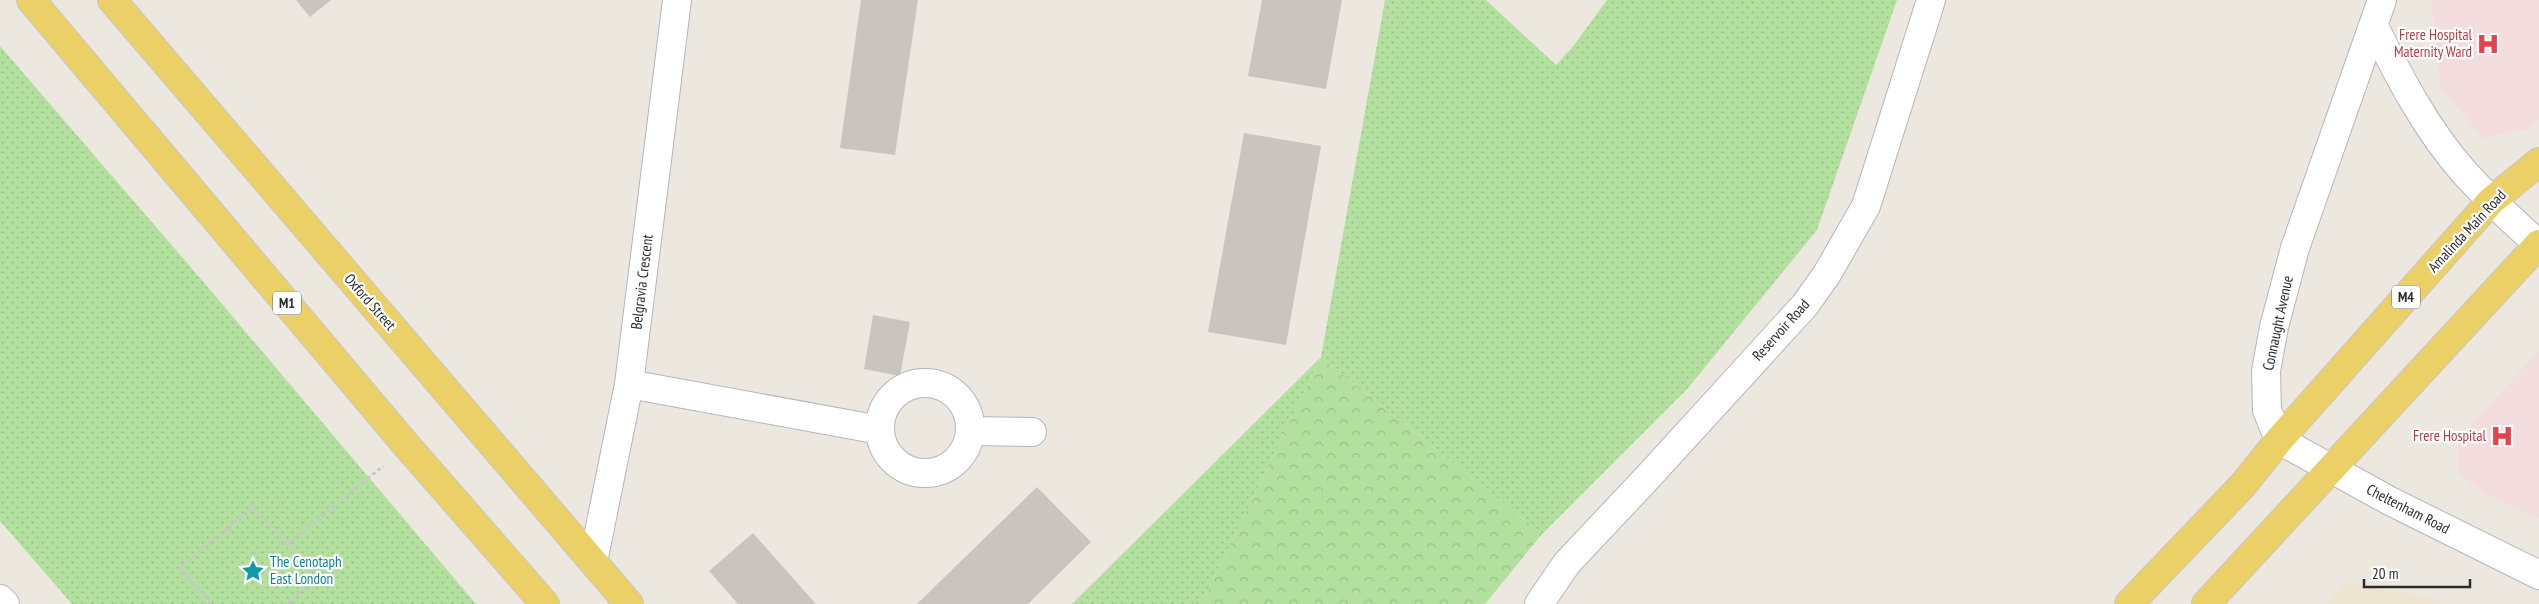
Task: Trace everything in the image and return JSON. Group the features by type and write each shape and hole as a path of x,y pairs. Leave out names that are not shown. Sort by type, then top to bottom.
{"main road":[{"name":"M1","path":"30,0 408,446 545,604"},
{"name":"Oxford Street","path":"112,0 629,604"},
{"name":"Amalinda Main Road","path":"2280,440 2491,201 2539,162"},
{"path":"2206,604 2332,470 2538,244"},
{"name":"M4","path":"2129,604 2243,485 2280,440"}],"street":[{"name":"Belgravia Crescent","path":"593,562 629,384 677,0"},
{"name":"Reservoir Road","path":"1539,604 1567,563 1805,305 1827,274 1866,206 1931,0"},
{"name":"Connaught Avenue","path":"2280,440 2267,410 2266,371 2274,327 2295,248 2382,0"},
{"path":"2374,26 2400,79 2421,114 2463,172 2491,201 2538,244"},
{"path":"925,383 940,386 953,393 963,403 969,417 970,431 967,444 951,466 925,473 911,471 899,465 889,455 882,443 880,430 885,409 898,392 911,385 925,383"},
{"path":"629,384 880,430"},
{"path":"970,431 1032,432"},
{"name":"Cheltenham Road","path":"2280,440 2332,470 2539,575"},
{"path":"0,599 5,604"}],"path":[{"path":"287,545 408,446"},
{"path":"211,604 180,568 254,506 316,579 286,604"}],"shaded area":[{"name":"Frere Hospital Maternity Ward","path":"2431,0 2539,0 2539,119 2528,129 2483,138 2441,88"},
{"name":"Frere Hospital","path":"2539,351 2539,519 2482,492 2458,472 2457,448 2472,424"},
{"path":"2347,583 2428,597 2441,604 2327,604"}],"green space":[{"path":"1385,0 1486,0 1556,65 1574,45 1607,0 1897,0 1817,230 1688,388 1542,534 1321,357"},
{"path":"0,46 200,278 476,604 72,604 0,521"},
{"path":"1321,357 1207,593 1194,604 1072,604"},
{"path":"1321,357 1542,534 1485,604 1194,604 1207,593"}],"building":[{"path":"296,0 331,0 310,17"},
{"path":"861,0 918,0 895,155 840,148"},
{"path":"1262,0 1342,0 1326,89 1248,76"},
{"path":"1244,133 1321,146 1286,345 1208,332"},
{"path":"873,315 910,322 900,376 864,369"},
{"path":"1037,487 1091,542 1028,604 917,604"},
{"path":"753,533 816,604 738,604 709,571"}],"place":[{"name":"Frere Hospital Maternity Ward","path":"2488,44"},
{"name":"Frere Hospital","path":"2502,436"},
{"name":"The Cenotaph East London","path":"253,571"}]}
